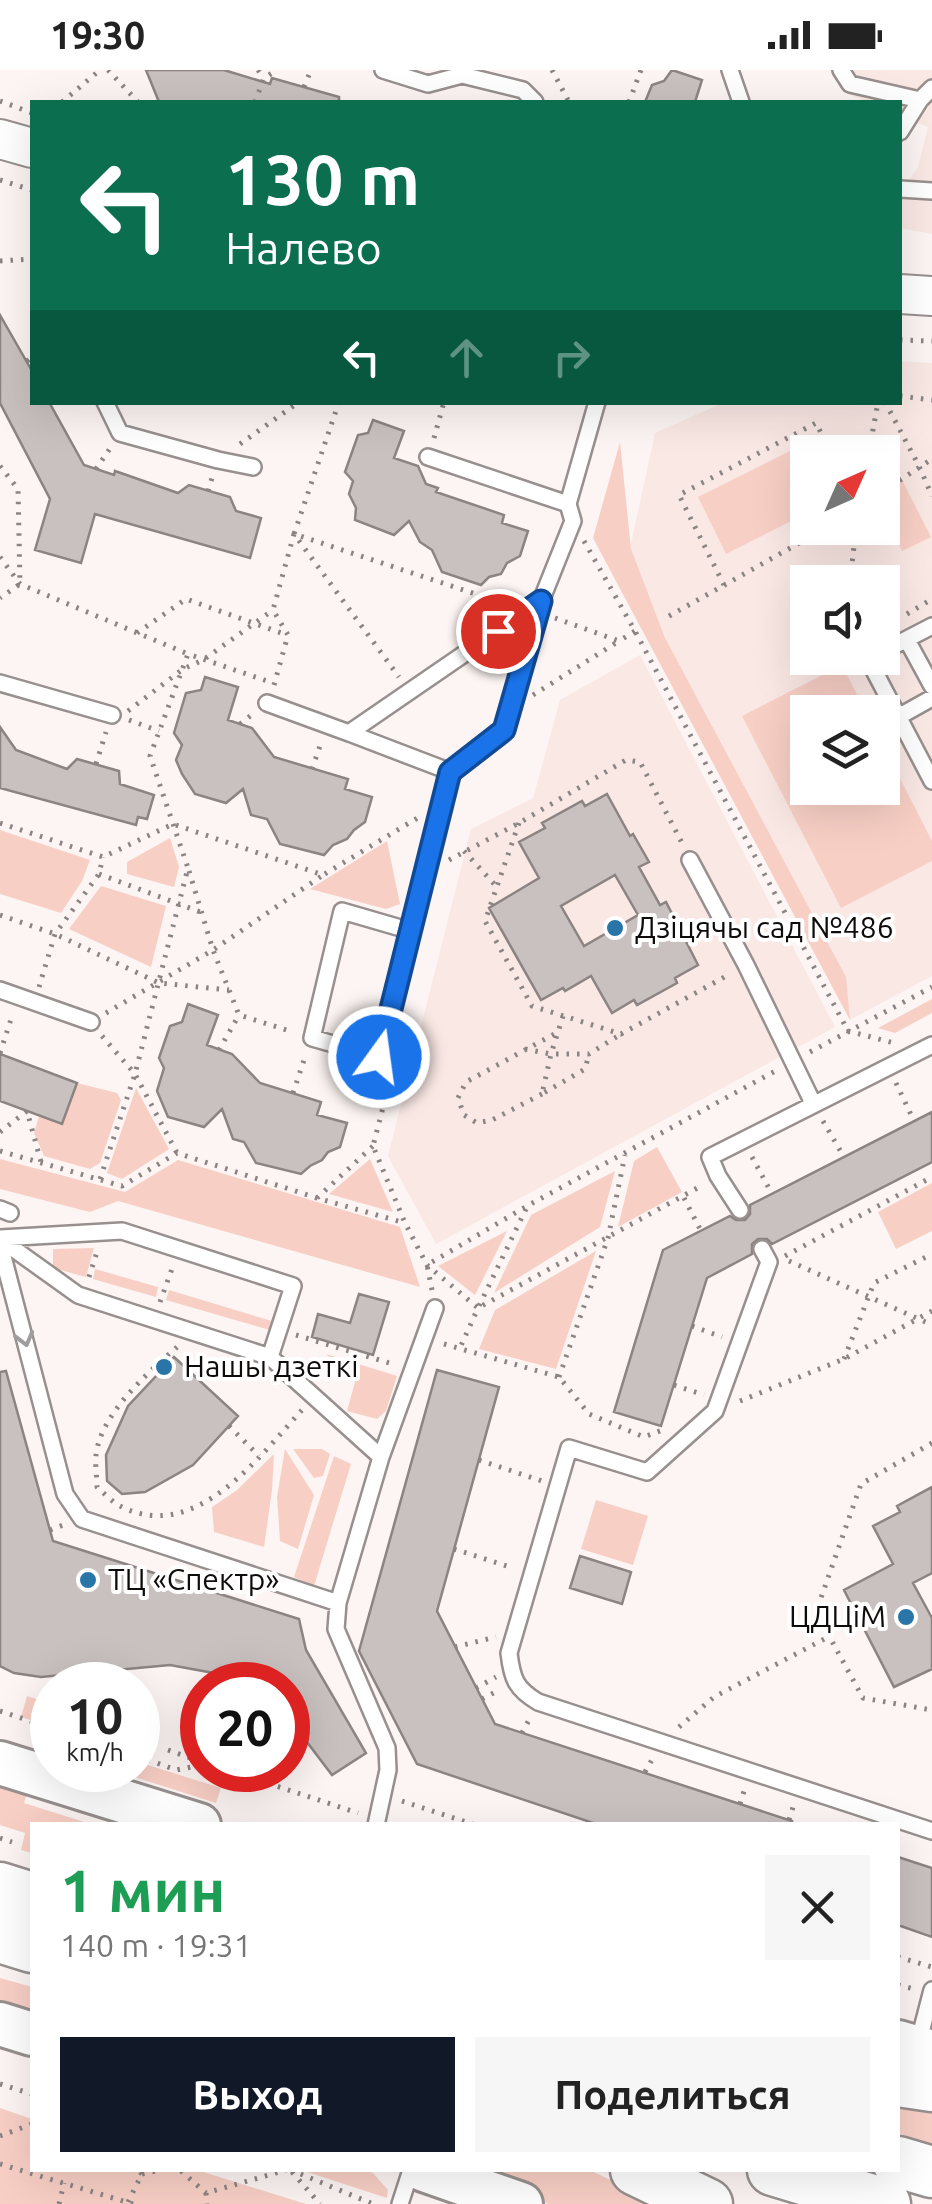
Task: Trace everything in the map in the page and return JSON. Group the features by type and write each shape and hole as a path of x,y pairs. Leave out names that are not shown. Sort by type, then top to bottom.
{"highway":[{"path":"6,1865 30,1895"},
{"path":"0,1937 30,1946"},
{"path":"900,2163 932,2172"},
{"path":"640,2172 707,2204"},
{"path":"779,2172 885,2204"}],"main road":[{"path":"0,1763 189,1822"},
{"path":"0,2024 30,2033"},
{"path":"430,2172 521,2204"}],"street":[{"path":"902,294 932,296"}],"lane":[{"path":"383,70 428,84 462,75 524,90 534,100"},
{"path":"730,70 739,100"},
{"path":"841,70 850,84 926,94 902,129"},
{"path":"902,190 932,191"},
{"path":"106,405 120,432 253,467"},
{"path":"412,931 342,910 312,1038 379,1057 412,931 450,772 504,730 535,608 572,521 568,504 596,405"},
{"path":"428,457 568,504"},
{"path":"349,733 535,608"},
{"path":"900,643 932,626"},
{"path":"907,640 932,686"},
{"path":"0,684 112,715"},
{"path":"900,716 932,698"},
{"path":"267,703 450,772"},
{"path":"900,721 930,774"},
{"path":"690,860 813,1103"},
{"path":"0,990 90,1022"},
{"path":"740,1210 710,1158 932,1045"},
{"path":"0,1241 122,1231 293,1286 270,1357"},
{"path":"0,1241 83,1296 270,1357 382,1457"},
{"path":"0,1241 65,1494 82,1519 338,1603"},
{"path":"762,1250 769,1262 717,1406 647,1472 569,1448 509,1653 511,1670 523,1693 538,1702 932,1832"},
{"path":"377,1822 388,1770 387,1748 336,1629 338,1603 382,1457 435,1308"},
{"path":"915,2062 932,1990"},
{"path":"400,2204 410,2172"}],"path":[{"path":"64,100 100,70"},
{"path":"108,70 136,100"},
{"path":"258,70 264,78"},
{"path":"256,100 264,78 277,70"},
{"path":"304,86 311,70"},
{"path":"552,70 568,100"},
{"path":"630,100 641,70"},
{"path":"0,101 30,112"},
{"path":"0,180 30,189"},
{"path":"0,261 30,259"},
{"path":"902,340 932,342"},
{"path":"902,396 932,400"},
{"path":"218,460 295,405"},
{"path":"159,731 120,717 182,669 204,660 273,610 338,405"},
{"path":"428,457 443,405"},
{"path":"873,435 880,405"},
{"path":"883,405 932,496"},
{"path":"793,435 816,423 822,435"},
{"path":"724,585 678,495 790,437"},
{"path":"900,479 932,459"},
{"path":"0,466 18,489 20,584"},
{"path":"572,521 635,631 848,1031 896,1043 891,1064 914,1121"},
{"path":"294,534 535,608 620,641"},
{"path":"294,534 410,691"},
{"path":"669,616 796,545"},
{"path":"0,557 20,584 188,654 275,684"},
{"path":"0,598 20,584"},
{"path":"138,633 186,598 288,635"},
{"path":"267,703 288,635 273,610"},
{"path":"511,708 635,631"},
{"path":"188,654 150,756 213,950 240,1015"},
{"path":"96,764 112,715"},
{"path":"312,768 328,725"},
{"path":"451,844 446,862 626,760 640,762 690,860"},
{"path":"405,1222 177,1152 135,1074 90,1022 213,950 323,875 444,802"},
{"path":"0,823 103,857 173,824 323,875"},
{"path":"518,823 485,921 532,1006 621,1034"},
{"path":"464,851 496,886"},
{"path":"35,1002 55,934 99,874 103,857"},
{"path":"100,1179 135,1074 188,868"},
{"path":"99,874 202,913"},
{"path":"0,914 55,934 159,983 230,990"},
{"path":"524,1049 589,1054 746,965"},
{"path":"426,1265 527,1206 932,987"},
{"path":"0,1053 18,996"},
{"path":"240,1015 312,1038 293,1094"},
{"path":"220,1050 240,1015"},
{"path":"542,1094 563,1016"},
{"path":"558,1032 466,1082 458,1098 464,1115 477,1124 492,1120 585,1069 589,1054"},
{"path":"317,1198 374,1146 393,1070"},
{"path":"813,1103 844,1157"},
{"path":"0,1132 27,1111 41,1162"},
{"path":"743,1140 772,1194"},
{"path":"374,1146 426,1265 435,1308"},
{"path":"0,1151 122,1186 177,1152"},
{"path":"559,1377 608,1238 625,1153"},
{"path":"478,1308 718,1176"},
{"path":"932,1176 782,1258 932,1326"},
{"path":"684,1197 701,1231"},
{"path":"460,1350 527,1206"},
{"path":"83,1296 103,1232"},
{"path":"154,1319 178,1249"},
{"path":"844,1359 874,1283 932,1254"},
{"path":"426,1265 478,1308"},
{"path":"426,1338 559,1377 589,1414 644,1437 844,1359 932,1311"},
{"path":"692,1326 740,1343"},
{"path":"279,1330 414,1371"},
{"path":"194,1332 142,1378 111,1416 96,1452 97,1487 119,1506 165,1517 204,1505 238,1478 314,1396"},
{"path":"674,1385 717,1406"},
{"path":"229,1426 260,1456"},
{"path":"932,1444 861,1484 816,1612 863,1698 932,1710"},
{"path":"478,1460 558,1486"},
{"path":"454,1549 532,1574"},
{"path":"455,1648 515,1633"},
{"path":"645,1772 662,1742 714,1697 830,1636"},
{"path":"0,1711 30,1721"},
{"path":"168,1750 180,1755"},
{"path":"291,1792 377,1822"},
{"path":"383,1796 465,1822"},
{"path":"0,1838 6,1865"},
{"path":"900,1957 932,1967"},
{"path":"0,2084 30,2093"},
{"path":"0,2136 30,2125"},
{"path":"0,2164 129,2204 140,2172"},
{"path":"183,2172 206,2193 208,2204"},
{"path":"206,2193 282,2172"},
{"path":"291,2172 320,2204"},
{"path":"294,2172 373,2204"},
{"path":"59,2204 64,2184"}],"shaded area":[{"path":"830,70 932,70 932,234 902,228 902,190 918,167 928,127 902,117 902,100 863,100 843,92"},
{"path":"902,361 932,363 932,976 850,1020 621,590 655,433 718,405 902,405"},
{"path":"620,442 631,549 665,638 846,977 850,1020 593,538"},
{"path":"790,451 790,522 726,554 698,497"},
{"path":"900,478 931,537 902,551 899,545"},
{"name":"Дзіцячы сад №486","path":"640,655 835,1027 436,1244 388,1156 471,829 533,798 560,700"},
{"path":"822,675 847,675 857,695 790,695 790,805 900,805 900,778 932,841 932,861 841,908 742,716"},
{"path":"0,830 90,860 82,881 61,913 0,894"},
{"path":"170,838 179,867 174,887 127,874 127,862"},
{"path":"387,841 400,904 386,909 310,889"},
{"path":"101,886 166,906 151,967 69,929"},
{"path":"932,999 932,1013 895,1033 878,1028"},
{"path":"77,1083 117,1093 121,1100 100,1163 90,1169 44,1156 34,1133 39,1116 62,1124"},
{"path":"136,1088 169,1149 122,1179 107,1173"},
{"path":"657,1147 682,1192 618,1227 634,1161"},
{"path":"0,1159 125,1192 178,1160 400,1227 420,1287 118,1201 90,1212 0,1189"},
{"path":"370,1159 393,1212 329,1194"},
{"path":"615,1171 600,1227 494,1293 531,1215"},
{"path":"932,1183 932,1231 896,1249 878,1212"},
{"path":"507,1231 475,1295 438,1266"},
{"path":"94,1248 86,1277 53,1268 53,1249"},
{"path":"596,1251 556,1369 479,1349 495,1310"},
{"path":"95,1269 158,1287 156,1297 93,1279"},
{"path":"169,1290 275,1322 273,1331 166,1300"},
{"path":"326,1354 397,1376 386,1411 377,1419 347,1411 355,1382"},
{"path":"285,1449 314,1495 298,1549 280,1541 277,1497"},
{"path":"293,1449 322,1449 330,1454 323,1476 314,1478"},
{"path":"274,1454 264,1547 214,1532 212,1507 237,1490"},
{"path":"334,1456 351,1464 314,1586 294,1577"},
{"path":"596,1500 648,1516 633,1565 581,1549"},
{"path":"27,1696 30,1697 30,1720 21,1717"},
{"path":"160,1769 180,1775 180,1792 160,1785"},
{"path":"0,1779 29,1787 24,1803 84,1822 30,1822 30,1852 21,1850 25,1833 0,1825"},
{"path":"181,1792 220,1792 216,1803"},
{"path":"0,1978 30,1986 30,2013 0,2004"},
{"path":"900,2093 932,2099 932,2144 900,2134"},
{"path":"0,2108 30,2118 30,2172 203,2172 306,2204 0,2204"},
{"path":"307,2172 370,2172 388,2190 387,2198"},
{"path":"473,2172 593,2172 663,2204 549,2204"}],"building":[{"path":"146,70 224,70 270,84 272,78 339,97 339,100 158,100"},
{"path":"672,70 702,80 696,100 646,100 652,85 664,81"},
{"path":"0,315 30,368 30,405 51,405 84,465 114,475 115,471 178,493 189,485 230,497 236,511 261,518 250,558 95,514 81,563 35,550 50,499 0,403"},
{"path":"373,420 404,431 394,458 418,466 426,484 438,488 436,492 504,515 502,523 528,531 520,556 507,563 501,574 489,577 481,585 442,572 432,550 420,542 409,521 394,535 355,520 356,508 349,494 353,481 345,472 358,435 368,433"},
{"path":"205,677 238,687 228,720 252,728 274,757 348,779 345,789 372,797 365,822 324,855 280,844 267,819 251,815 243,789 226,803 195,794 176,760 182,745 174,733 186,693 201,690"},
{"path":"0,727 16,750 67,769 77,759 119,771 120,784 154,795 147,819 138,817 136,825 0,788"},
{"path":"607,794 649,862 639,867 660,905 666,902 698,965 675,978 677,983 637,1005 634,1000 612,1013 591,976 541,1000 489,908 539,878 519,842 545,828 542,823 582,801 585,806","holes":["615,875 638,915 584,946 561,906"]},
{"path":"188,1004 218,1015 207,1045 232,1054 260,1083 321,1102 317,1115 347,1123 340,1147 301,1174 256,1163 244,1142 233,1139 222,1109 204,1127 168,1117 157,1091 164,1068 159,1058 170,1026 182,1022"},
{"path":"0,1054 77,1083 62,1124 0,1101"},
{"path":"932,1112 932,1162 772,1244 767,1239 758,1239 752,1244 752,1254 707,1278 661,1426 614,1412 663,1250 730,1216 745,1220 750,1205"},
{"path":"359,1294 389,1302 373,1355 312,1337 318,1314 350,1323"},
{"path":"174,1357 238,1416 193,1465 145,1492 122,1494 107,1481 106,1455 128,1406"},
{"path":"437,1370 499,1387 437,1611 495,1724 792,1822 590,1822 417,1764 359,1651"},
{"name":"ТЦ «Спектр»","path":"6,1371 53,1541 299,1619 306,1650 366,1753 332,1775 310,1746 310,1662 180,1662 180,1667 160,1666 160,1662 30,1662 30,1675 0,1666 0,1372"},
{"path":"932,1487 932,1573 913,1583 932,1618 932,1669 894,1687 844,1590 893,1564 873,1526 900,1512 897,1506"},
{"path":"580,1556 631,1572 622,1604 570,1588"},
{"path":"900,1858 932,1868 932,1937 900,1926"}],"place":[{"name":"Дзіцячы сад №486","path":"615,928"},
{"name":"Нашы дзеткі","path":"164,1367"},
{"name":"ТЦ «Спектр»","path":"88,1580"},
{"name":"ЦДЦіМ","path":"906,1617"}],"route":[{"path":"379,1057 450,772 504,730 541,601 498,631"}]}
